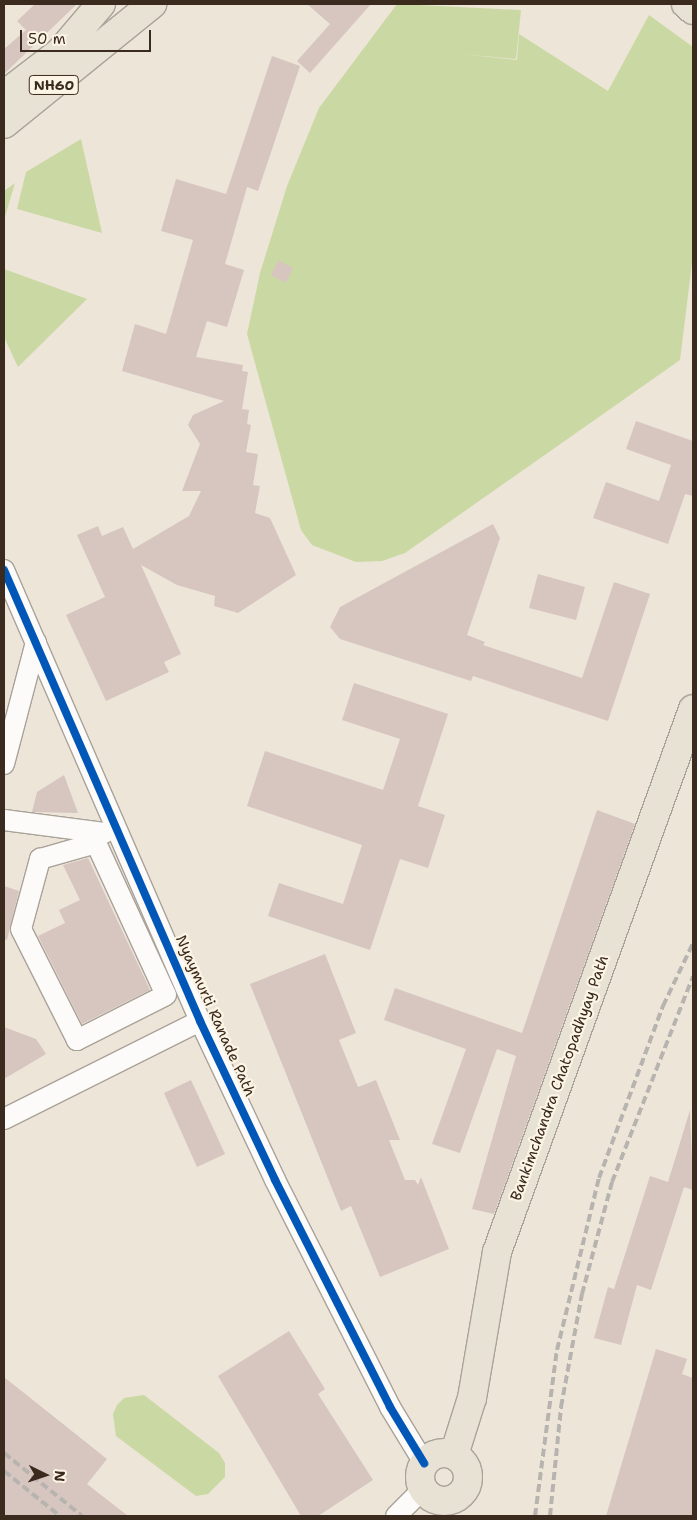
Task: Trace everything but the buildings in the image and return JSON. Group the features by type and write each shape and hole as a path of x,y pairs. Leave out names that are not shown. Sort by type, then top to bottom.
{"main road":[{"name":"NH60","path":"60,52 101,4"},
{"name":"NH60","path":"4,96 125,4"},
{"name":"NH60","path":"4,124 152,4"},
{"path":"686,4 693,10"},
{"name":"Bankimchandra Chatopadhyay Path","path":"454,1455 472,1398 497,1252 693,709"},
{"path":"441,1452 454,1455 464,1464 468,1478 455,1508 433,1498 423,1476 441,1452"}],"street":[{"name":"Nyaymurti Ranade Path","path":"4,570 200,1021 423,1476"},
{"path":"4,764 36,642"},
{"path":"4,820 94,838 121,836"},
{"path":"94,838 166,995 77,1040 21,929 40,859 94,838"},
{"path":"4,1119 200,1021"},
{"path":"396,1516 423,1476"}],"green space":[{"path":"397,4 521,10 516,59 461,54 517,60 519,34 608,91 649,15 693,47 693,255 680,360 405,553 382,561 356,562 312,545 301,530 247,334 260,273 287,186 319,108"},
{"path":"81,139 102,233 17,209 26,172"},
{"path":"15,183 4,220 4,191"},
{"path":"4,269 87,299 18,367 4,337"},
{"path":"144,1395 219,1453 225,1463 225,1477 208,1494 196,1496 116,1436 113,1414 117,1405 124,1398"}],"railway":[{"path":"535,1516 557,1350 599,1178 663,1006 693,943"},
{"path":"550,1516 561,1407 582,1294 612,1182 693,976"},
{"path":"4,1453 82,1516"},
{"path":"4,1471 60,1516"}],"cycle path":[{"path":"4,570 200,1021 275,1180 390,1407 424,1463"}]}
